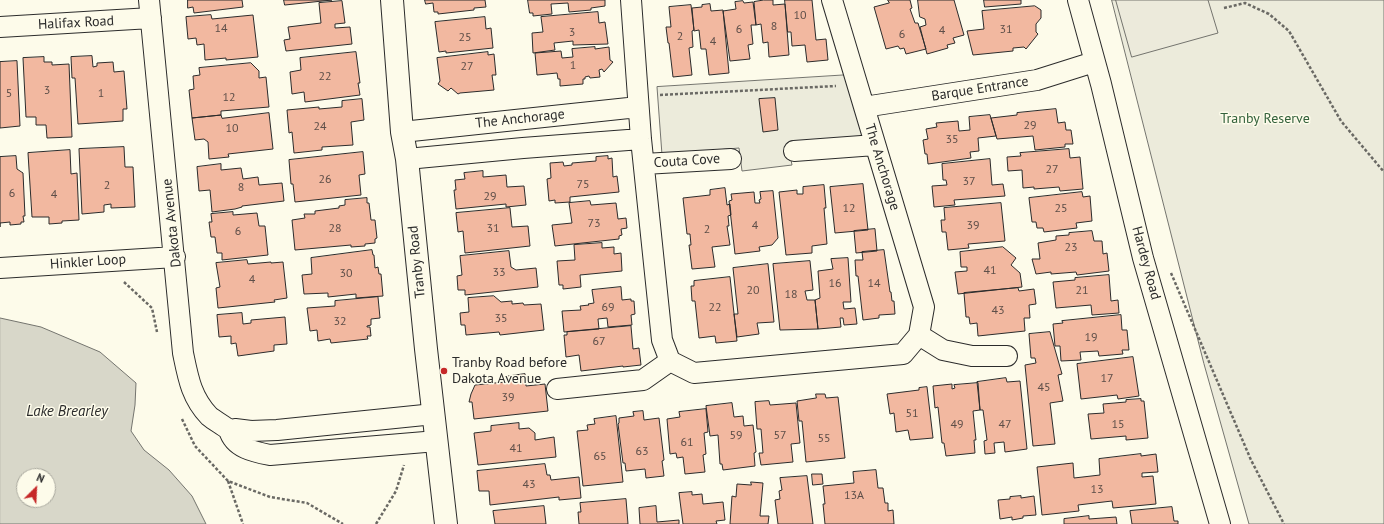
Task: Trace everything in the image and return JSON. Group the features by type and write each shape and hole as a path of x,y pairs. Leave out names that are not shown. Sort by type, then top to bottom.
{"street":[{"name":"Tranby Road","path":"392,0 402,132 407,159 426,349 446,524"},
{"path":"557,389 644,380 670,361 662,340 641,139 631,0"},
{"name":"The Anchorage","path":"670,361 694,373 903,354 919,335 924,307 832,0"},
{"name":"Hardey Road","path":"1078,0 1143,258 1220,524"},
{"name":"Halifax Road","path":"0,27 150,9"},
{"name":"Dakota Avenue","path":"150,9 175,257 183,353 190,384 197,402 210,416 229,430 231,437 240,446 255,452 270,455 437,441"},
{"name":"Barque Entrance","path":"864,107 1037,80 1094,62"},
{"name":"The Anchorage","path":"402,132 638,102"},
{"name":"The Anchorage","path":"407,159 641,139"},
{"path":"794,151 875,145"},
{"name":"Couta Cove","path":"644,164 731,159"},
{"name":"Hinkler Loop","path":"0,268 175,257"},
{"path":"919,335 943,350 972,356 1007,356"},
{"path":"229,430 277,430 434,414"}],"path":[{"path":"1224,8 1245,3 1269,14 1289,31 1340,121 1384,172"},
{"path":"638,102 857,85"},
{"path":"1169,269 1251,460 1284,524"},
{"path":"376,524 396,491 411,443"},
{"path":"228,481 243,524"}],"green space":[{"name":"Tranby Reserve","path":"1112,0 1384,0 1384,524 1249,524 1204,364"},
{"path":"849,75 863,136 788,145 792,165 742,171 739,148 662,155 657,87"}],"shaded area":[{"path":"1116,0 1208,0 1218,33 1132,57"}],"water":[{"name":"Lake Brearley","path":"0,318 41,327 100,352 136,383 135,405 131,431 144,450 169,470 192,496 206,524 0,524"}],"building":[{"path":"188,0 242,0 243,7 194,13 193,7 188,8"},
{"path":"284,0 332,0 285,5"},
{"path":"425,0 485,0 486,7 474,8 474,10 438,14 438,12 434,12 433,3 426,4"},
{"path":"528,0 605,0 605,6 591,8 591,10 569,12 568,3 551,4 552,14 533,16 533,13 530,13"},
{"path":"773,0 773,5 785,4 789,55 769,57 768,42 763,43 761,24 756,25 754,2"},
{"path":"785,0 812,0 816,40 826,39 828,60 807,62 805,45 792,46 791,32 788,32"},
{"path":"888,0 910,0 912,8 910,9 915,23 918,23 926,49 906,54 904,48 900,49 898,46 886,49 874,7 889,3"},
{"path":"918,0 954,0 964,35 953,38 955,43 947,45 948,48 927,54 920,27 926,25 925,19 920,17"},
{"path":"984,0 1021,0 1021,4 985,7"},
{"path":"342,1 345,23 335,24 335,28 350,27 352,44 286,51 284,40 290,39 288,27 321,23 319,3"},
{"path":"743,1 744,3 753,2 756,25 751,25 753,44 748,45 750,59 730,61 723,11 736,9 735,2"},
{"path":"710,4 711,11 723,10 729,73 709,75 706,49 701,49 699,30 694,31 692,8"},
{"path":"691,5 694,30 692,31 693,47 689,48 692,75 673,77 666,27 671,27 669,7"},
{"path":"1035,6 1041,10 1041,18 1036,24 1036,32 1038,34 1026,49 1024,47 1013,48 1013,51 973,55 967,31 984,29 982,11"},
{"path":"598,12 599,23 605,22 608,44 573,45 573,41 554,43 555,50 533,53 532,33 543,32 541,17"},
{"path":"211,15 212,19 253,15 258,57 205,60 204,44 197,45 196,38 188,39 186,17"},
{"path":"485,17 486,29 491,28 493,48 446,53 446,51 439,52 435,22"},
{"path":"595,47 595,49 609,47 610,60 613,62 604,72 602,69 599,70 600,77 590,78 589,76 583,79 583,84 560,86 560,79 558,79 557,73 537,75 535,53 561,51 562,58 573,57 572,49"},
{"path":"356,52 360,95 305,102 304,92 292,94 290,72 301,70 300,58"},
{"path":"488,52 488,55 494,54 496,75 492,75 494,90 458,94 451,88 448,91 438,84 440,81 437,58"},
{"path":"92,56 93,67 97,66 97,63 113,62 114,72 124,71 127,109 123,109 123,121 78,124 75,78 72,78 71,57"},
{"path":"44,57 44,62 52,62 52,65 69,64 72,137 47,138 46,125 36,125 36,117 26,117 23,58"},
{"path":"17,61 20,126 0,128 0,62"},
{"path":"251,63 259,71 259,78 266,77 269,107 221,111 221,115 192,118 189,90 194,89 193,76 200,75 199,68"},
{"path":"775,98 778,130 763,132 759,99"},
{"path":"362,99 364,120 351,122 353,145 322,147 322,150 294,153 292,132 289,133 287,110 319,107 319,109 342,107 342,101"},
{"path":"1056,109 1058,123 1065,122 1066,130 1071,130 1073,144 1065,144 1065,147 1035,150 1033,136 997,139 991,118 1017,115 1017,113"},
{"path":"269,113 273,149 228,154 229,157 209,159 208,142 204,139 195,140 192,118 221,115 222,118"},
{"path":"990,115 996,136 978,138 979,151 970,152 971,158 928,164 923,140 928,139 926,129 937,127 936,123 958,121 959,131 970,130 969,117"},
{"path":"124,147 125,167 133,167 135,207 111,208 111,204 104,205 104,212 82,214 79,149"},
{"path":"1069,149 1070,158 1080,157 1083,189 1060,191 1059,187 1034,189 1034,187 1023,188 1022,170 1008,171 1007,157 1021,156 1020,153"},
{"path":"70,150 71,174 77,173 79,220 62,221 62,223 49,224 49,217 32,217 28,153"},
{"path":"363,152 365,174 359,175 361,195 295,202 293,184 291,184 289,160"},
{"path":"16,156 17,169 23,173 24,222 21,222 21,224 10,225 10,222 0,223 0,157"},
{"path":"608,156 608,159 612,158 613,177 617,176 619,192 570,197 570,202 555,203 555,200 549,201 547,179 551,178 550,163 563,162 564,166 572,165 572,163 596,161 596,157"},
{"path":"990,159 992,185 1003,184 1005,196 954,200 955,205 934,207 932,186 947,185 946,180 943,180 942,164"},
{"path":"221,164 221,170 241,168 243,179 258,177 259,185 282,183 284,201 242,206 235,209 212,212 210,190 199,191 197,167"},
{"path":"483,171 483,177 506,175 507,187 524,186 526,205 506,207 506,204 456,209 454,190 456,190 455,180 465,179 464,173"},
{"path":"863,184 868,230 835,233 830,187"},
{"path":"824,185 827,244 812,246 812,253 786,255 779,192 797,190 797,194 803,194 803,187"},
{"path":"725,188 727,205 730,204 731,215 728,216 729,226 727,226 730,245 712,247 715,267 692,269 689,245 691,245 690,234 687,234 683,198 710,195 710,190"},
{"path":"773,191 778,238 772,245 759,247 760,251 735,254 729,201 732,200 731,194 754,192 755,203 760,203 760,192"},
{"path":"1082,192 1083,197 1090,196 1092,221 1076,223 1077,228 1044,232 1043,228 1037,228 1036,222 1032,222 1029,198"},
{"path":"367,198 371,220 375,220 377,238 375,239 375,243 365,244 365,246 351,247 351,245 295,250 292,220 305,218 304,214 315,214 315,211 339,208 339,206 345,205 345,200"},
{"path":"590,201 591,205 616,203 618,219 626,218 627,228 621,229 622,235 619,236 619,239 555,246 552,225 572,223 569,203"},
{"path":"1001,203 1005,241 968,244 969,248 948,250 946,232 942,232 941,220 945,220 944,208"},
{"path":"510,208 512,227 528,226 530,246 465,253 463,231 458,232 456,213"},
{"path":"233,212 233,215 257,213 259,226 265,226 268,255 222,260 222,253 217,253 215,237 211,237 209,222 212,222 211,214"},
{"path":"875,229 877,251 856,253 854,231"},
{"path":"1092,231 1094,241 1102,241 1103,254 1107,253 1109,271 1077,275 1076,272 1051,274 1051,272 1036,274 1032,259 1040,259 1038,243 1056,240 1056,236 1069,235 1069,233"},
{"path":"602,243 602,248 614,247 614,254 621,253 622,271 580,275 581,287 563,289 563,285 559,285 557,261 575,260 574,245"},
{"path":"1003,247 1016,258 1011,265 1020,273 1022,287 958,294 955,272 967,271 967,267 961,267 960,252"},
{"path":"372,250 375,268 378,267 379,274 381,274 383,296 356,298 356,294 328,297 328,293 304,294 302,275 312,274 311,258"},
{"path":"884,250 890,292 892,301 894,301 895,314 879,315 879,318 863,320 855,260 863,260 862,252"},
{"path":"509,251 511,267 516,270 536,268 538,287 465,295 465,290 458,290 457,276 462,275 460,256"},
{"path":"848,258 851,302 843,302 844,309 855,308 857,324 844,325 843,318 840,318 841,327 818,329 815,300 820,298 818,271 833,269 831,259"},
{"path":"247,260 248,264 283,262 287,298 274,300 275,302 218,308 216,288 220,287 216,263"},
{"path":"810,261 813,290 805,291 807,300 815,300 818,329 780,330 773,264"},
{"path":"768,264 774,322 757,323 759,334 737,337 734,314 738,314 733,268"},
{"path":"1109,275 1111,301 1118,300 1119,313 1092,315 1091,305 1056,308 1053,282 1075,280 1075,278"},
{"path":"730,277 737,341 716,343 715,336 699,338 695,301 692,301 691,286 694,286 694,281"},
{"path":"621,287 622,300 631,299 631,301 634,301 635,314 631,315 632,325 608,327 607,318 598,319 599,329 564,332 562,311 581,310 580,306 594,303 592,290"},
{"path":"1018,288 1019,291 1034,289 1036,304 1029,305 1030,318 1024,318 1025,331 978,336 977,323 970,324 969,317 966,317 964,293"},
{"path":"494,296 501,302 512,301 512,304 541,304 544,330 500,335 499,332 466,335 465,325 461,325 460,313 469,312 468,298"},
{"path":"378,297 380,318 371,319 371,325 367,326 370,327 371,336 367,336 368,339 331,343 330,339 318,341 317,330 310,331 307,308 335,306 335,301"},
{"path":"242,313 243,324 251,323 251,320 285,317 287,344 274,345 274,351 238,356 236,343 231,344 231,336 219,337 217,315"},
{"path":"1121,315 1122,330 1127,330 1129,350 1122,350 1123,354 1099,356 1098,351 1080,352 1081,360 1061,361 1060,346 1055,346 1053,324 1063,323 1062,321"},
{"path":"631,326 633,349 639,348 641,365 581,371 579,355 566,357 564,335 567,335 567,332"},
{"path":"1050,332 1062,374 1058,375 1063,401 1050,403 1055,444 1033,446 1025,365 1036,363 1035,358 1031,358 1029,334"},
{"path":"1133,357 1139,396 1118,399 1117,395 1081,399 1077,364"},
{"path":"525,374 526,386 545,384 548,411 474,419 472,402 469,402 475,385 505,382 504,377"},
{"path":"1006,378 1007,382 1020,381 1027,449 1005,452 1004,442 994,443 995,453 985,454 984,441 987,440 983,410 980,410 977,382"},
{"path":"978,383 980,410 973,411 976,440 974,440 975,453 946,456 944,443 942,443 938,407 935,408 933,386 952,384 952,389 955,388 954,385"},
{"path":"927,387 933,438 910,440 908,430 896,432 894,413 890,414 887,394 919,390 919,388"},
{"path":"816,394 825,394 826,398 838,397 845,458 806,462 802,421 799,421 797,401 816,398"},
{"path":"1141,399 1141,401 1144,401 1148,438 1126,440 1126,436 1091,439 1088,414 1104,413 1103,404"},
{"path":"769,401 770,405 796,403 800,443 791,444 793,462 761,465 759,453 763,453 761,429 757,429 755,402"},
{"path":"732,403 734,417 743,416 744,426 753,425 756,452 754,453 755,466 723,470 722,464 720,464 718,435 710,436 706,406"},
{"path":"706,409 708,432 704,433 706,454 703,455 705,472 685,474 683,457 677,458 676,453 670,454 667,419 680,417 679,412"},
{"path":"643,411 644,420 659,418 664,460 662,461 664,476 646,478 645,469 626,471 625,463 623,463 618,424 619,418 634,416 633,412"},
{"path":"616,416 623,482 583,486 577,431 588,430 587,425 595,424 594,419"},
{"path":"519,423 519,429 529,428 535,433 535,440 554,437 556,457 478,465 474,433 491,431 491,426"},
{"path":"1141,454 1141,456 1156,454 1158,472 1142,473 1142,477 1153,476 1156,504 1113,508 1112,501 1078,505 1079,511 1042,515 1037,467 1073,463 1074,478 1100,475 1099,459"},
{"path":"545,464 547,475 550,475 551,480 579,477 581,498 559,500 559,497 490,505 489,491 479,491 477,471"},
{"path":"876,470 878,488 883,488 885,503 888,503 888,511 893,510 894,524 825,524 823,486 854,483 853,472"},
{"path":"812,474 822,474 823,484 813,485"},
{"path":"807,476 813,524 778,524 775,500 780,499 779,491 782,490 780,478"},
{"path":"751,482 763,483 760,516 769,516 768,524 730,524 732,496 736,497 737,484 751,485"},
{"path":"692,492 692,495 702,494 703,504 723,502 725,520 716,521 717,524 683,524 679,493"},
{"path":"1021,496 1021,498 1034,496 1036,515 1023,516 1023,518 1012,520 1012,517 1000,519 998,500"},
{"path":"626,499 628,524 579,524 578,512 581,512 580,503"},
{"path":"544,506 546,524 495,524 493,511"},
{"path":"656,506 657,522 679,520 679,524 640,524 639,508"},
{"path":"1172,507 1174,521 1178,521 1178,524 1132,524 1130,511"},
{"path":"1089,516 1089,519 1116,517 1117,524 1064,524 1064,519"}],"place":[{"name":"Tranby Road before Dakota Avenue","path":"444,371"}]}
